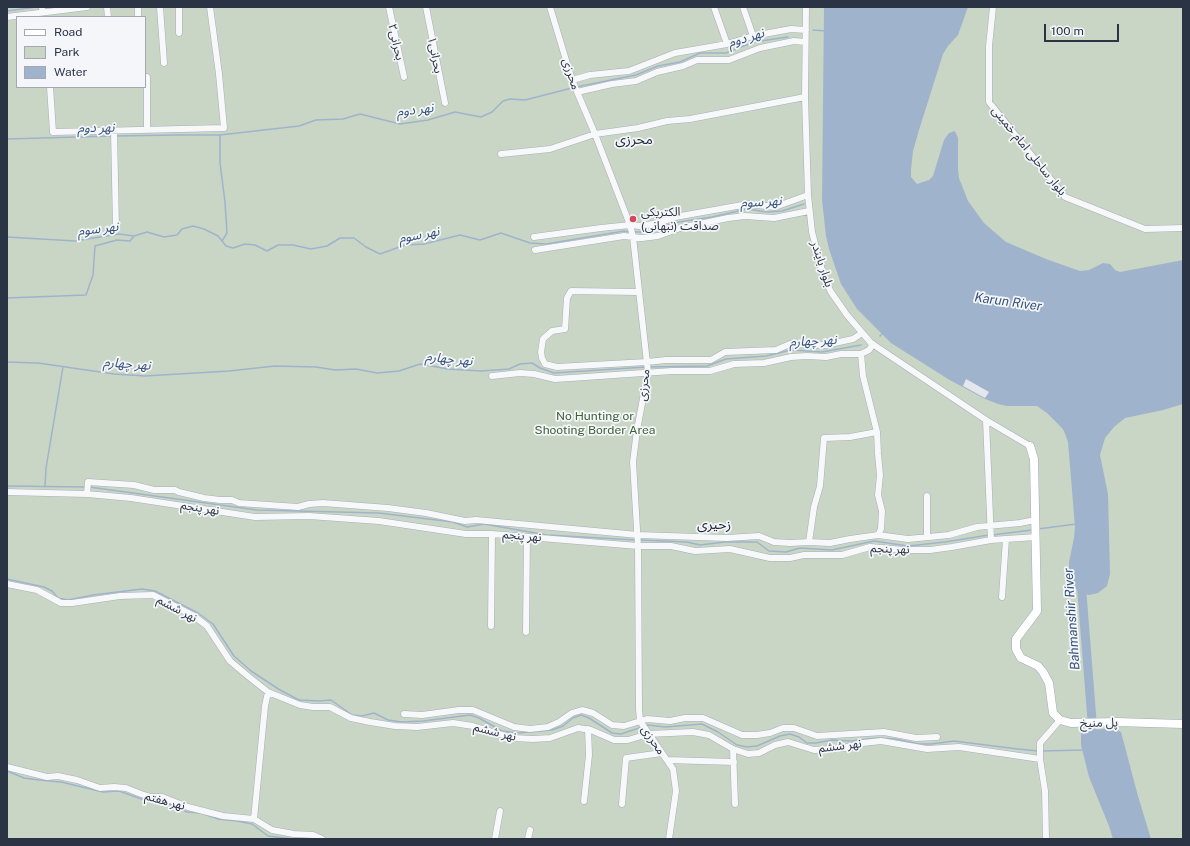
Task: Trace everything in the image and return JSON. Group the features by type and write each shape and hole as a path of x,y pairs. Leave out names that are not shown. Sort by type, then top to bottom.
{"main road":[{"path":"1030,446 1034,459 1037,611 1016,639 1016,649 1021,658 1038,666 1043,672 1049,683 1053,713 1060,720"},
{"name":"پل منیخ","path":"1060,720 1071,723 1138,722 1183,724"}],"street":[{"path":"7,17 42,11 87,7"},
{"path":"160,7 164,63"},
{"path":"179,7 179,33"},
{"path":"50,88 53,132 114,135 147,130 224,128 220,74 210,7"},
{"name":"بحرانی۲","path":"389,7 404,77"},
{"name":"بحرانی۱","path":"426,7 445,103"},
{"name":"محرزی","path":"550,7 574,86 595,134 631,231 647,367 633,462 638,541 638,709 641,723 673,769 676,791 669,839"},
{"path":"714,7 727,44"},
{"path":"743,7 753,36"},
{"name":"بلوار بایندر","path":"806,7 805,97 809,212 812,232 824,278 831,292 862,333 873,344 986,420 1030,446"},
{"name":"بلوار ساحلی امام خمینی","path":"993,7 989,46 989,102 1065,198 1145,229 1183,228"},
{"path":"574,86 590,75 629,71 675,53 727,44 753,36 791,29 806,30"},
{"path":"574,86 636,81 657,72 683,66 697,60 730,60 760,48 794,41 805,42"},
{"path":"147,77 147,130"},
{"path":"501,154 550,149 595,134 638,128 667,121 690,119 805,97"},
{"path":"114,135 116,227"},
{"path":"535,250 624,236 640,226 659,223 675,217 748,204 775,207 808,195"},
{"path":"534,237 631,231 642,238 658,236 680,228 728,218 745,216 774,218 809,212"},
{"path":"638,292 571,291 567,298 565,329 552,331 543,339 541,352 545,364 557,366 647,367 672,370 710,371 734,364 764,363 791,357 826,357 841,354 861,354 869,350 873,344"},
{"path":"492,376 520,373 534,374 556,379 571,378 647,367 666,360 711,360 725,352 776,350 790,344 825,344 853,339 862,333"},
{"path":"861,354 863,376 877,432 880,475 878,495 882,511 881,529 878,535"},
{"path":"986,420 991,534"},
{"path":"809,542 814,507 820,486 824,438 850,437 877,432"},
{"name":"نهر پنجم","path":"87,489 88,482 134,485 153,495 175,490 204,498 232,500 239,503 298,507 309,504 323,503 388,508 426,513 465,521 476,520 638,541 695,551 730,549 770,558 790,558 804,555 842,555 870,547 904,550 930,550 952,547 1020,523 1035,529"},
{"name":"نهر پنجم","path":"7,492 87,489 153,495 255,516 309,516 379,521 466,534 638,541 759,536 774,542 830,543 878,535 908,539 949,535 977,527 1006,539 1035,529"},
{"path":"927,496 928,537"},
{"path":"490,626 492,534"},
{"path":"526,632 527,537"},
{"path":"1002,597 1006,539"},
{"name":"نهر ششم","path":"7,584 37,590 61,603 72,603 120,596 153,595 194,616 207,626 230,661 268,692 300,705 330,707 351,718 395,726 416,727 453,723 473,726 513,738 533,739 550,738 578,728 588,729 614,740 628,740 647,732 693,732 709,735 733,749 748,754 759,753 774,745 788,742 814,750 844,748 863,743 881,741 927,749 959,747 1040,757"},
{"path":"254,819 265,706 268,692"},
{"path":"404,714 422,715 459,710 473,710 514,727 530,729 548,727 559,722 572,713 582,710 593,713 612,726 624,726 641,723 647,719 670,721 685,718 703,718 742,734 770,733 783,728 794,728 817,736 884,732 916,738 936,737"},
{"path":"1046,839 1045,791 1040,757 1040,743 1060,720"},
{"path":"584,801 589,755 588,729"},
{"path":"733,749 735,804"},
{"path":"622,804 626,758 662,753"},
{"path":"667,760 734,762"},
{"name":"نهر هفتم","path":"7,767 47,777 58,776 77,780 100,788 126,788 151,797 162,797 188,807 223,816 254,819 272,830 294,834 313,835 322,839"},
{"path":"495,839 500,811"},
{"path":"528,839 530,830"}],"green space":[{"name":"No Hunting or Shooting Border Area","path":"7,7 1183,7 1183,839 7,839"}],"water":[{"name":"Karun River","path":"824,7 968,7 958,35 943,54 919,130 913,151 911,170 911,177 917,184 929,180 933,176 944,140 949,133 955,131 958,138 959,178 968,201 984,223 1006,242 1046,259 1080,271 1089,270 1103,263 1110,264 1115,270 1120,272 1183,260 1183,404 1125,418 1114,427 1105,438 1100,455 1108,494 1110,574 1107,586 1098,593 1089,595 1079,593 1073,585 1069,575 1069,562 1075,527 1068,442 1061,427 1047,413 1037,406 1007,406 985,399 948,379 891,343 857,309 841,284 826,236 822,200"},
{"path":"1109,728 1116,729 1121,732 1151,839 1113,839 1089,777 1081,745 1081,734 1083,732"}],"pier":[{"path":"966,379 989,392 985,398 963,386"}],"waterway":[{"path":"7,11 37,7"},
{"path":"813,30 826,31"},
{"name":"نهر دوم","path":"576,87 636,75 658,66 680,62 700,53 726,53 754,42 788,37"},
{"name":"نهر دوم","path":"115,136 220,135 299,126 316,120 343,119 360,114 400,124 428,120 455,112 481,117 492,112 503,101 510,99 525,100 572,88"},
{"path":"220,135 220,163 227,233 222,241"},
{"name":"نهر دوم","path":"7,139 112,136"},
{"name":"نهر سوم","path":"634,232 644,232 679,222 712,217 747,209 767,212 782,211 804,204"},
{"name":"نهر سوم","path":"7,237 75,241 119,234 134,236 147,232 164,237 177,235 182,229 193,226 204,229 218,236 226,246 233,248 245,244 255,245 267,251 278,245 293,245 311,249 327,246 340,238 354,238 366,247 380,254 405,245 424,244 460,235 480,240 501,233 530,243 546,244 624,231 630,232"},
{"path":"7,298 86,295 93,275 95,246 117,240 130,241 134,236"},
{"path":"880,336 884,332"},
{"name":"نهر چهارم","path":"649,367 707,366 726,359 766,356 791,350 822,352 861,345"},
{"name":"نهر چهارم","path":"7,362 38,363 114,374 145,376 229,371 275,366 316,367 335,370 356,369 377,373 399,371 420,364 448,369 481,371 509,369 520,364 532,363 540,368 554,373 646,367"},
{"path":"45,487 46,468 63,367"},
{"path":"7,486 85,487"},
{"path":"89,487 257,510 379,513 453,522 467,527 484,524 547,535 636,540"},
{"path":"1038,529 1076,524"},
{"path":"992,535 1032,530"},
{"path":"640,540 687,542 700,545 725,542 757,542 769,551 786,552 800,548 832,550 874,541 908,546 989,535"},
{"path":"7,579 44,587 52,591 58,598 68,600 93,595 142,589 155,591 198,613 213,624 234,656 251,671 280,690 299,700 331,700 352,715 362,716 374,713 388,720 402,722 470,715 479,718 502,731 518,733 552,730 563,726 573,718 581,715 589,718 612,733 621,734 642,727"},
{"name":"Bahmanshir River","path":"1081,581 1093,733 1096,742"},
{"path":"645,726 665,727 702,724 718,732 737,745 747,747 757,746 780,736 790,734 799,737 807,743 832,740 851,741 877,738 895,739 919,744 954,741 1038,751"},
{"path":"1042,751 1084,750"},
{"path":"7,771 24,778 61,782 103,792 119,791 147,801 165,802 187,812 201,813 218,819 252,824 268,836 293,839"}],"place":[{"name":"الکتریکی صداقت (نبهانی)","path":"633,219"}],"district":[{"name":"محرزی","path":"634,140"},
{"name":"زحیری","path":"714,525"}]}
